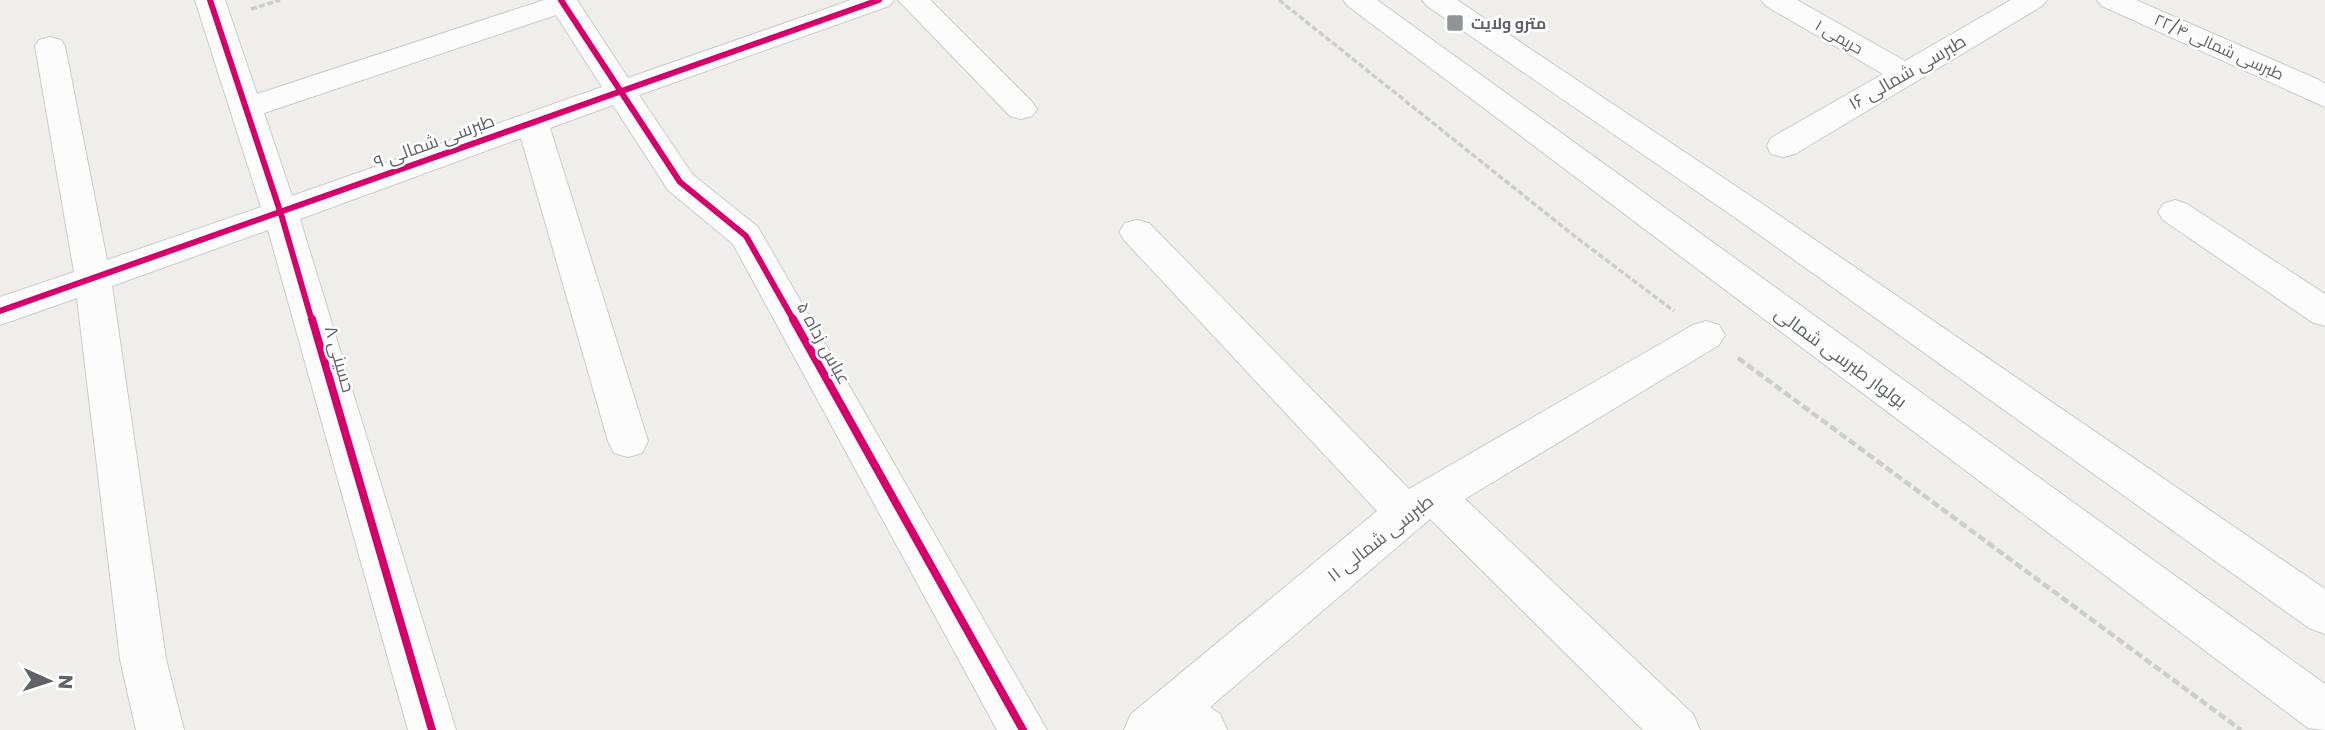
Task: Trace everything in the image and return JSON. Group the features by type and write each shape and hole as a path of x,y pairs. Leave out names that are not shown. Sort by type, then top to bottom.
{"street":[{"name":"حسینی ۸","path":"210,0 281,214 432,730"},
{"name":"طبرسی شمالی ۹","path":"0,311 281,214 620,90 879,0"},
{"path":"913,0 1021,109"},
{"name":"بولوار طبرسی شمالی","path":"1358,0 2325,712"},
{"path":"1437,0 1752,213 2325,614"},
{"name":"حریمی ۱","path":"1776,0 1903,73"},
{"name":"طبرسی شمالی ۱۶","path":"1783,146 1903,73 2032,0"},
{"name":"طبرسی شمالی ۲۲/۴","path":"2112,0 2308,86 2325,97"},
{"path":"246,108 563,2"},
{"name":"عباس زداه ۵","path":"563,2 680,182 746,236 1023,730"},
{"path":"50,46 93,279 143,659 160,730"},
{"path":"532,122 628,441"},
{"path":"2175,212 2325,312"},
{"path":"1138,232 1419,504 1676,730"},
{"name":"طبرسی شمالی ۱۱","path":"1175,723 1419,504 1706,335"}],"path":[{"path":"1279,0 1577,238 2241,730"}],"cycle path":[{"path":"210,0 281,214 432,730"},
{"path":"561,0 680,182 746,236 1023,730"},
{"path":"0,311 879,0"}],"place":[{"name":"مترو ولایت","path":"1455,23"}]}
